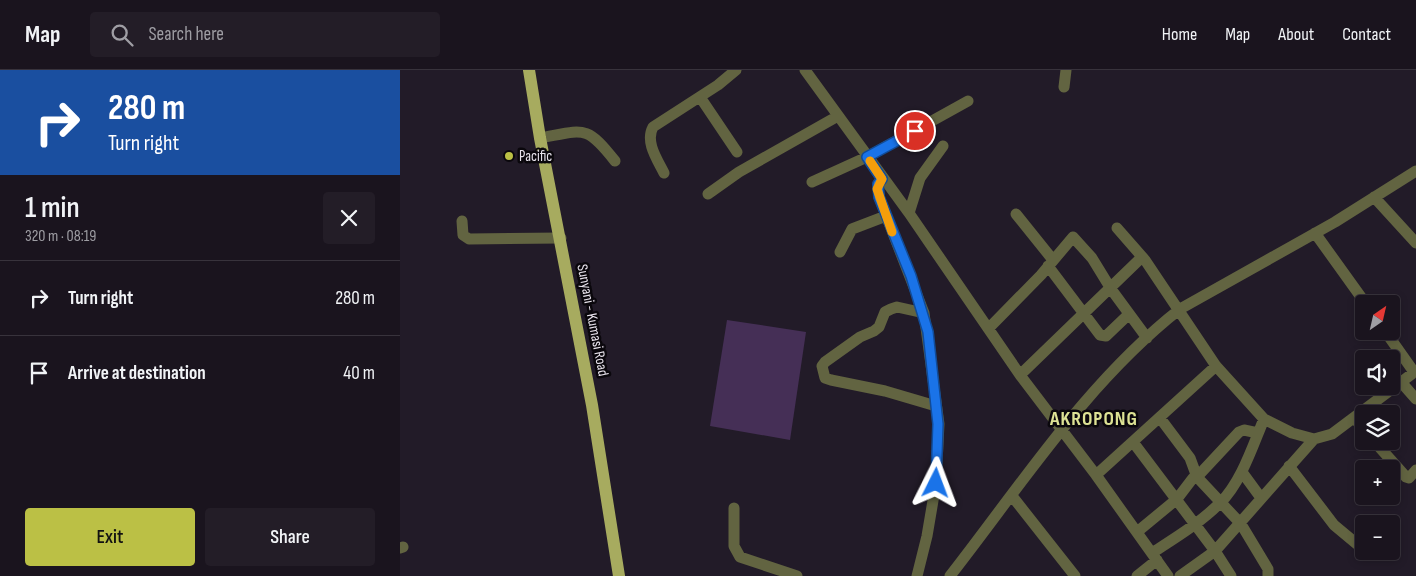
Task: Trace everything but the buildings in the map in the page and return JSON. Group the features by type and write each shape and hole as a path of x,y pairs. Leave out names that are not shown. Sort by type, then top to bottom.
{"main road":[{"name":"Sunyani - Kumasi Road","path":"529,70 540,138 592,405 619,576"}],"street":[{"path":"664,173 651,144 651,129 657,123 700,97 736,70"},
{"path":"805,70 909,214 1020,375 1096,475 1168,576"},
{"path":"1064,86 1066,70"},
{"path":"700,97 737,152"},
{"path":"812,182 867,157 968,100"},
{"path":"708,194 739,172 838,116"},
{"path":"540,138 577,131 586,132 596,138 615,162"},
{"path":"909,214 920,178 943,146"},
{"path":"950,576 1100,383 1180,309 1315,233 1416,171"},
{"path":"882,179 877,189 924,313 938,424 936,483 927,536 917,576"},
{"path":"1374,197 1416,243"},
{"path":"1016,214 1085,314 1103,336 1128,315"},
{"path":"840,252 852,229 886,216"},
{"path":"462,221 463,235 469,238 561,238"},
{"path":"1117,228 1180,309 1216,366 1264,419 1299,436 1314,439 1332,434 1415,372 1392,340"},
{"path":"1315,233 1360,295"},
{"path":"988,328 1051,263 1072,237 1075,237 1092,258 1128,315 1147,338"},
{"path":"1020,375 1141,258"},
{"path":"924,313 897,307 891,309 886,312 879,327 860,337 822,366 825,378 885,391 936,406"},
{"path":"1096,475 1216,366"},
{"path":"1402,382 1416,399"},
{"path":"1160,418 1190,458 1197,476 1241,524 1268,570 1268,576"},
{"path":"1137,576 1154,557 1221,502 1242,472 1264,419"},
{"path":"1137,532 1176,499 1193,478 1239,432 1244,430 1258,433"},
{"path":"1180,576 1215,551 1241,524 1261,498 1314,439"},
{"path":"1134,442 1215,551 1231,576"},
{"path":"1382,450 1406,477 1409,478 1416,470"},
{"path":"1289,466 1334,525 1355,542"},
{"path":"1242,472 1261,498"},
{"path":"1012,496 1075,576"},
{"path":"734,508 734,546 740,557 797,576"}],"shaded area":[{"path":"727,320 806,332 790,440 710,426"}],"slow traffic":[{"path":"870,161 882,179 877,189 892,232"}],"place":[{"name":"Pacific","path":"509,156"}],"district":[{"name":"AKROPONG","path":"1094,418"}],"route":[{"path":"915,131 867,157 882,179 877,189 879,197 924,313 928,332 938,424 936,483"}]}
